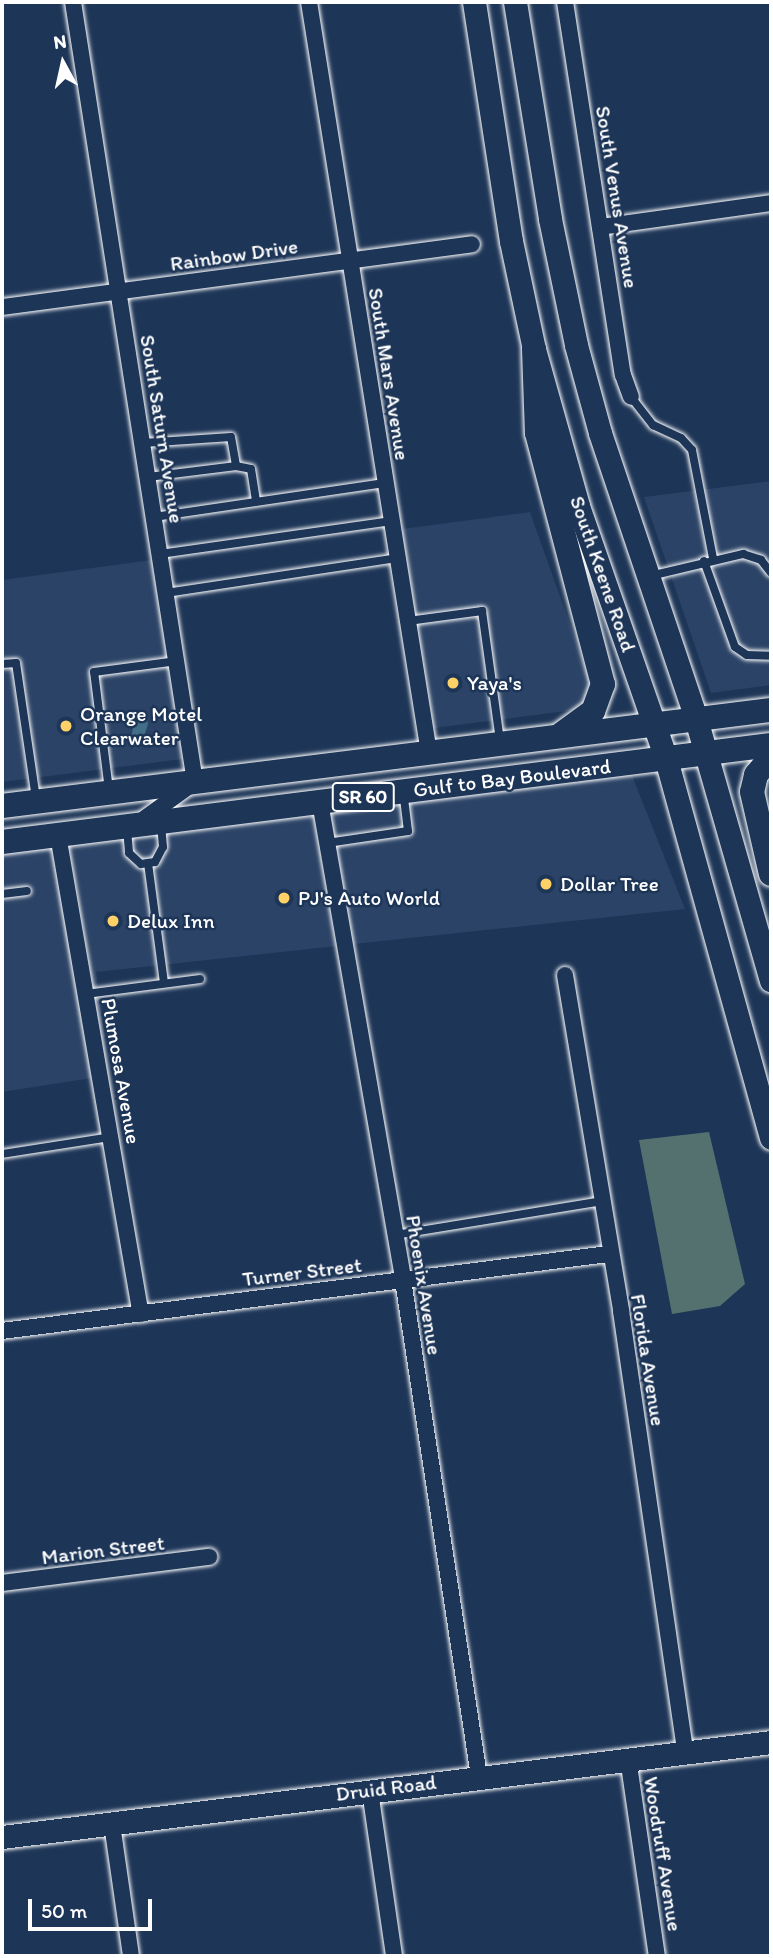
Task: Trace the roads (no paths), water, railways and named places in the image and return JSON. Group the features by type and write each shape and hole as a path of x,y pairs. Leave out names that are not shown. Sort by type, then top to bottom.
{"main road":[{"name":"South Keene Road","path":"474,2 511,241 534,349 578,506 656,725 771,1138"},
{"name":"South Keene Road","path":"515,2 550,219 576,345 647,577 696,719 771,980"},
{"path":"534,349 537,433 603,684 593,711 555,737"},
{"name":"Gulf to Bay Boulevard","path":"2,806 771,710"},
{"name":"Gulf to Bay Boulevard","path":"2,842 771,745"},
{"path":"771,757 756,775 752,792 771,874"},
{"name":"Druid Road","path":"2,1837 771,1742"}],"street":[{"name":"South Saturn Avenue","path":"73,2 195,782"},
{"name":"South Mars Avenue","path":"309,2 429,753"},
{"name":"South Venus Avenue","path":"565,2 600,227 631,397"},
{"path":"600,227 771,203"},
{"name":"Rainbow Drive","path":"2,307 472,244"},
{"path":"127,827 163,809 195,782"},
{"name":"Phoenix Avenue","path":"320,802 403,1280 479,1776"},
{"name":"Plumosa Avenue","path":"58,835 141,1314"},
{"name":"Florida Avenue","path":"565,975 603,1200 608,1254 621,1311 685,1752"},
{"name":"Turner Street","path":"2,1331 608,1254"},
{"name":"Marion Street","path":"2,1583 209,1557"},
{"name":"Woodruff Avenue","path":"628,1758 657,1956"},
{"path":"370,1791 394,1956"},
{"path":"112,1824 131,1956"}],"lane":[{"path":"631,397 653,425 681,438 692,450 713,558"},
{"path":"143,443 225,435 232,441 236,466"},
{"path":"148,477 236,466 251,469 256,502"},
{"path":"154,517 385,484"},
{"path":"160,554 392,521"},
{"path":"647,577 713,558 743,554 761,560 771,573"},
{"path":"166,593 398,558"},
{"path":"704,561 735,647 747,655 771,656"},
{"path":"408,621 482,611 500,744"},
{"path":"109,793 94,672 177,661"},
{"path":"2,664 16,663 37,802"},
{"path":"327,843 408,831 403,792"},
{"path":"127,827 128,853 141,864 155,862 163,847 161,822"},
{"path":"148,863 164,983"},
{"path":"2,894 27,891"},
{"path":"86,993 200,979"},
{"path":"2,1154 111,1137"},
{"path":"395,1235 603,1200"}],"place":[{"name":"Yaya's","path":"453,683"},
{"name":"Orange Motel Clearwater","path":"66,726"},
{"name":"Dollar Tree","path":"546,884"},
{"name":"PJ's Auto World","path":"284,898"},
{"name":"Delux Inn","path":"113,921"}]}
